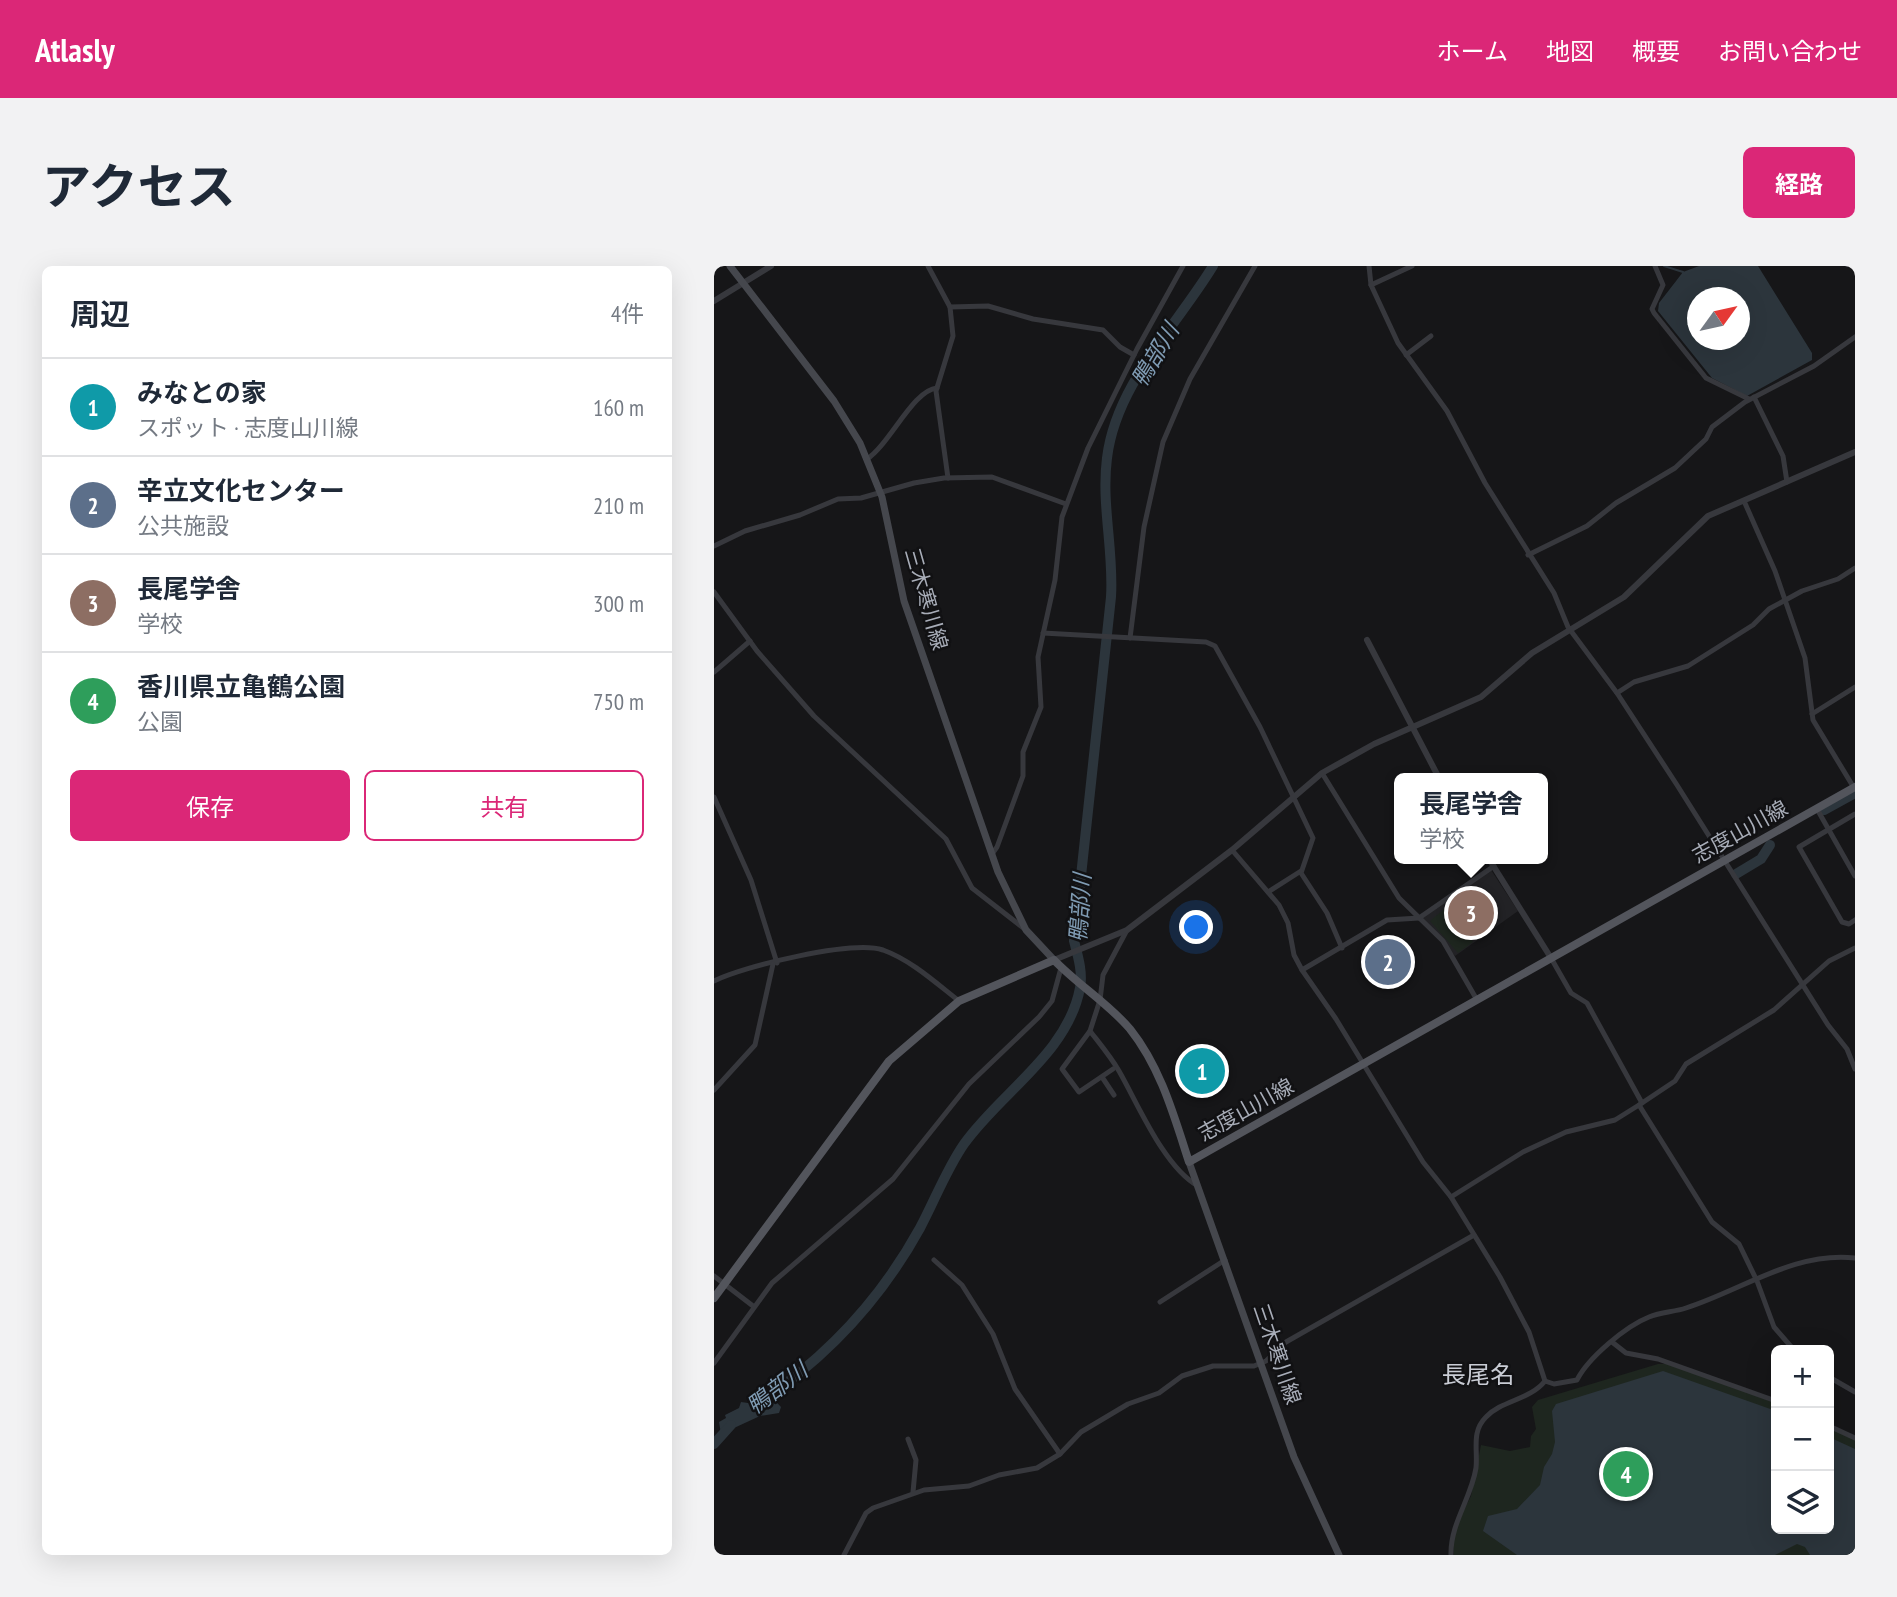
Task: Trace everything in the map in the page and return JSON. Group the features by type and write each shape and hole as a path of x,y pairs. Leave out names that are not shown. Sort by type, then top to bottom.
{"main road":[{"name":"三木寒川線","path":"730,266 834,401 867,459 880,492 904,601 1007,895 1027,929 1054,960"},
{"name":"志度山川線","path":"1054,960 1130,1030 1150,1060 1189,1162 1854,787"},
{"path":"714,1298 890,1061 959,1001 1054,960"},
{"name":"三木寒川線","path":"1189,1162 1294,1457 1339,1555"}],"street":[{"path":"714,301 771,266"},
{"path":"928,266 950,307 953,336 937,388 947,478"},
{"path":"992,854 996,850 1023,776 1023,752 1041,707 1037,664 1055,580 1059,525 1088,448 1134,355 1183,266"},
{"path":"1128,638 1144,527 1163,442 1177,404 1255,266"},
{"path":"1369,266 1371,285 1406,355 1447,411 1528,555 1554,593 1572,630 1617,693 1803,985 1847,1049 1855,1069"},
{"path":"1371,285 1412,266"},
{"path":"1655,266 1663,285 1652,309 1654,313 1706,378 1752,398 1783,456 1787,482"},
{"path":"950,307 989,306 1033,319 1103,330 1120,347 1134,355"},
{"path":"1406,355 1432,336"},
{"path":"1528,555 1587,526 1616,503 1675,468 1706,439 1712,427 1752,398 1814,366 1855,337"},
{"path":"867,459 886,443 916,402 930,389 937,388"},
{"path":"1054,960 1127,930 1232,850 1322,773 1374,744 1475,701 1532,653 1624,597 1703,520 1855,452"},
{"path":"714,546 745,531 800,515 838,499 861,498 947,478 992,477 1066,504"},
{"path":"1744,501 1785,599 1805,659 1813,720 1854,787"},
{"path":"1617,693 1634,682 1688,666 1754,625 1769,608 1838,579 1855,568"},
{"path":"714,592 750,641 814,716 937,830 952,848 972,888 1027,929"},
{"path":"1043,633 1206,642 1215,646 1260,727 1313,838 1302,870 1268,892"},
{"path":"1367,640 1436,773"},
{"path":"714,672 750,641"},
{"path":"1812,714 1855,687"},
{"path":"1322,773 1399,898 1449,950 1477,1000"},
{"path":"714,797 751,880 775,963 755,1045 714,1090"},
{"path":"1817,808 1855,876"},
{"path":"1855,814 1799,847 1842,922 1849,924 1855,920"},
{"path":"1232,850 1268,892 1288,923 1294,955 1302,970 1364,1063 1423,1162 1451,1197 1474,1235 1529,1332 1545,1381"},
{"path":"1302,970 1387,920 1419,918 1494,866 1571,993 1587,1003 1641,1104 1712,1222 1739,1244 1758,1281 1774,1327 1790,1345"},
{"path":"1302,870 1327,913 1342,948"},
{"path":"1113,1069 1079,1092 1062,1069 1090,1031 1102,975 1127,930"},
{"path":"714,981 775,963 838,949 867,947 909,964 959,1001"},
{"path":"1451,1197 1523,1152 1566,1132 1615,1119 1641,1104 1675,1082 1686,1065 1774,1010 1829,961 1855,948"},
{"path":"714,1363 753,1306 778,1278 893,1179 968,1084 1039,1017 1052,1001 1062,969"},
{"path":"1090,1031 1114,1063 1136,1104 1174,1163 1198,1186"},
{"path":"1102,1077 1114,1095"},
{"path":"844,1555 866,1513 873,1508 913,1492 969,1486 999,1475 1024,1473 1060,1454 1081,1432 1128,1404 1159,1393 1189,1373 1213,1366 1254,1366 1266,1361 1286,1342 1474,1235"},
{"path":"1545,1381 1554,1384 1577,1380 1586,1363 1648,1317 1686,1308 1813,1259 1837,1256 1855,1258"},
{"path":"934,1260 962,1285 993,1334 1015,1389 1060,1454"},
{"path":"1160,1302 1225,1260"},
{"path":"714,1276 753,1306"},
{"path":"1612,1342 1626,1353 1658,1359 1771,1399"},
{"path":"1834,1380 1855,1392"},
{"path":"1451,1555 1451,1536 1470,1494 1476,1466 1478,1428 1490,1413 1537,1391 1545,1381"},
{"path":"1834,1428 1855,1438"},
{"path":"908,1439 916,1460 913,1492"}],"shaded area":[{"path":"1699,266 1758,266 1812,353 1812,360 1747,396 1712,378 1689,350 1750,350 1750,287 1687,287 1687,347 1658,311 1659,303 1683,272"},
{"path":"1491,870 1518,911 1455,956 1423,920 1423,916"},
{"path":"1449,905 1473,942 1458,953 1430,921"},
{"path":"1658,1364 1669,1364 1771,1399 1771,1534 1834,1534 1834,1426 1855,1436 1855,1555 1454,1555 1452,1534 1471,1496 1481,1445 1510,1451 1530,1447 1531,1436 1536,1429 1532,1407 1538,1400"},
{"path":"1663,1371 1771,1409 1771,1534 1834,1534 1834,1439 1855,1449 1855,1555 1810,1555 1805,1547 1797,1544 1775,1555 1517,1555 1483,1531 1488,1516 1517,1509 1540,1485 1544,1467 1555,1442 1552,1411 1556,1404"},
{"path":"762,1387 781,1407 779,1413 760,1416 721,1434 719,1422 726,1418 725,1415 739,1408 741,1402 748,1403"}],"waterway":[{"name":"鴨部川","path":"760,1402 808,1366 870,1302 905,1254 964,1144 1048,1052 1073,1011 1081,976 1074,941 1111,597 1107,458 1122,405 1135,381 1213,266"},
{"path":"1664,266 1683,272"},
{"path":"1824,810 1855,793"},
{"path":"1736,874 1761,859 1770,845"},
{"name":"鴨部川","path":"714,1444 731,1425"}],"place":[{"name":"長尾学舎","path":"1471,913"},
{"name":"辛立文化センター","path":"1388,962"},
{"name":"みなとの家","path":"1202,1071"},
{"name":"香川県立亀鶴公園","path":"1626,1474"}],"district":[{"name":"長尾名","path":"1478,1375"}]}
